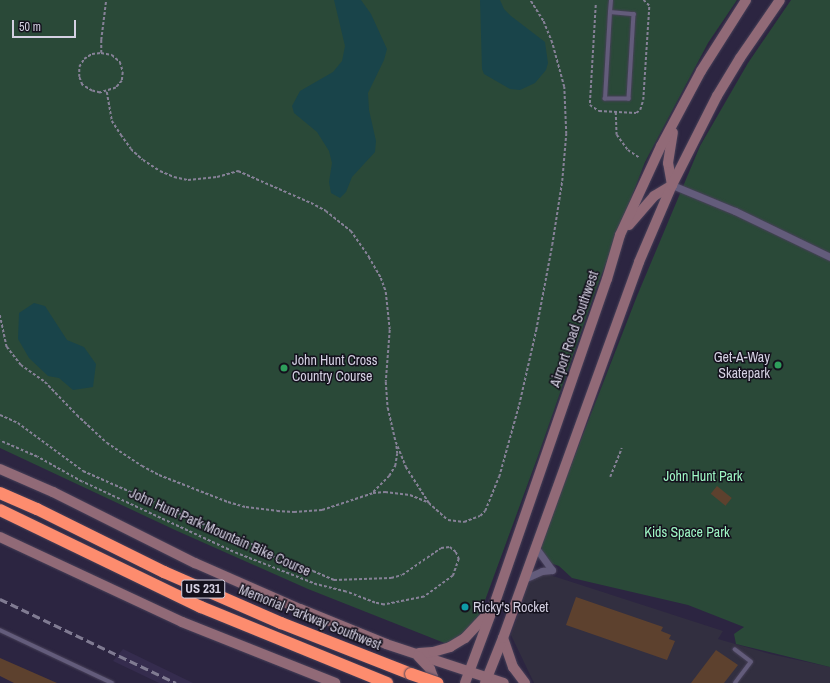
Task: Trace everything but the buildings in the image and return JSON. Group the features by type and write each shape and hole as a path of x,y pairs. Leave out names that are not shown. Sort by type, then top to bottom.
{"highway":[{"path":"0,487 37,509"},
{"name":"Memorial Parkway Southwest","path":"0,493 37,509 164,572 237,604 366,658 437,683"},
{"name":"US 231","path":"0,510 201,607 387,683"}],"street":[{"name":"Airport Road Southwest","path":"465,683 493,608 607,279 620,235 661,146 701,71 746,0"},
{"path":"486,681 503,638 639,262 672,185 717,96 740,58 780,0"},
{"path":"672,185 668,163 669,150 676,119"},
{"path":"620,235 654,196 672,185"},
{"path":"672,185 735,212 830,257"},
{"path":"0,469 53,492 195,563 300,609 386,644 469,672 486,681 504,683"},
{"path":"0,537 182,622 335,683"},
{"path":"524,579 552,570 535,547"},
{"path":"415,653 432,652 450,646 465,638 493,608"},
{"path":"503,638 513,667 525,683"},
{"path":"415,653 430,669 433,677 432,683"}],"lane":[{"path":"610,12 634,14 629,99 605,98 610,12 611,0"},
{"path":"0,630 112,683"},
{"path":"735,650 751,662 735,683"}],"path":[{"path":"101,53 101,40 106,0"},
{"path":"396,442 406,467 429,503 448,520 455,522 472,520 480,516 485,511 499,477 519,405 536,330 562,181 566,134 566,107 559,65 543,21 530,0"},
{"path":"596,5 590,105 599,111 636,113 643,106 649,6 643,0"},
{"path":"101,53 112,55 120,62 123,72 122,81 116,88 107,92 100,93 92,91 82,85 79,77 79,67 84,59 92,54 101,53"},
{"path":"107,92 112,121 131,150 160,171 174,177 188,180 217,177 238,171 326,211 351,231 369,256 386,292 390,330 386,382 388,408 396,442 397,454 395,466 389,476 372,493"},
{"path":"616,112 617,135 628,150 640,158"},
{"path":"0,315 7,347 21,365 45,382 107,443 136,462 160,475 228,502 246,507 277,511 302,512 322,510 372,493 397,493 410,495 429,503"},
{"name":"John Hunt Park Mountain Bike Course","path":"0,415 18,423 83,471 260,548 292,569 313,572 334,580 392,578 402,575 441,548 450,547 456,552 459,559 453,576 424,597 384,605 375,603 346,592 317,585 233,552 82,482 38,457 0,441"},
{"path":"610,477 622,448"}],"shaded area":[{"path":"334,0 361,0 371,14 387,49 384,60 368,93 369,110 376,141 375,152 352,177 346,192 340,198 331,193 329,182 332,163 329,151 317,132 294,113 292,106 300,91 333,72 342,61 345,46"},
{"path":"480,0 500,0 504,9 511,16 545,42 548,63 546,70 535,83 520,90 510,89 484,74 482,69"},
{"path":"34,303 45,306 67,340 84,347 96,364 93,387 73,390 59,378 48,376 29,358 18,339 19,313"},
{"path":"547,574 723,631 718,639 770,654 830,667 830,683 534,683 511,635 528,584 535,576"},
{"path":"123,649 193,683 159,683 113,661"}],"green space":[{"name":"John Hunt Cross Country Course","path":"0,0 737,0 708,43 645,162 597,287 538,456 480,614 476,623 467,633 447,644 308,589 175,530 0,448"},
{"name":"John Hunt Park","path":"791,0 830,0 830,667 736,644 734,634 744,627 688,605 572,578 559,566 550,563 544,556 541,547 550,519 637,296 700,146 748,63"}],"railway":[{"path":"0,599 176,683"}],"place":[{"name":"Get-A-Way Skatepark","path":"778,365"},
{"name":"John Hunt Cross Country Course","path":"284,368"},
{"name":"Ricky's Rocket","path":"465,607"}],"park label":[{"name":"Kids Space Park","path":"687,532"}]}
